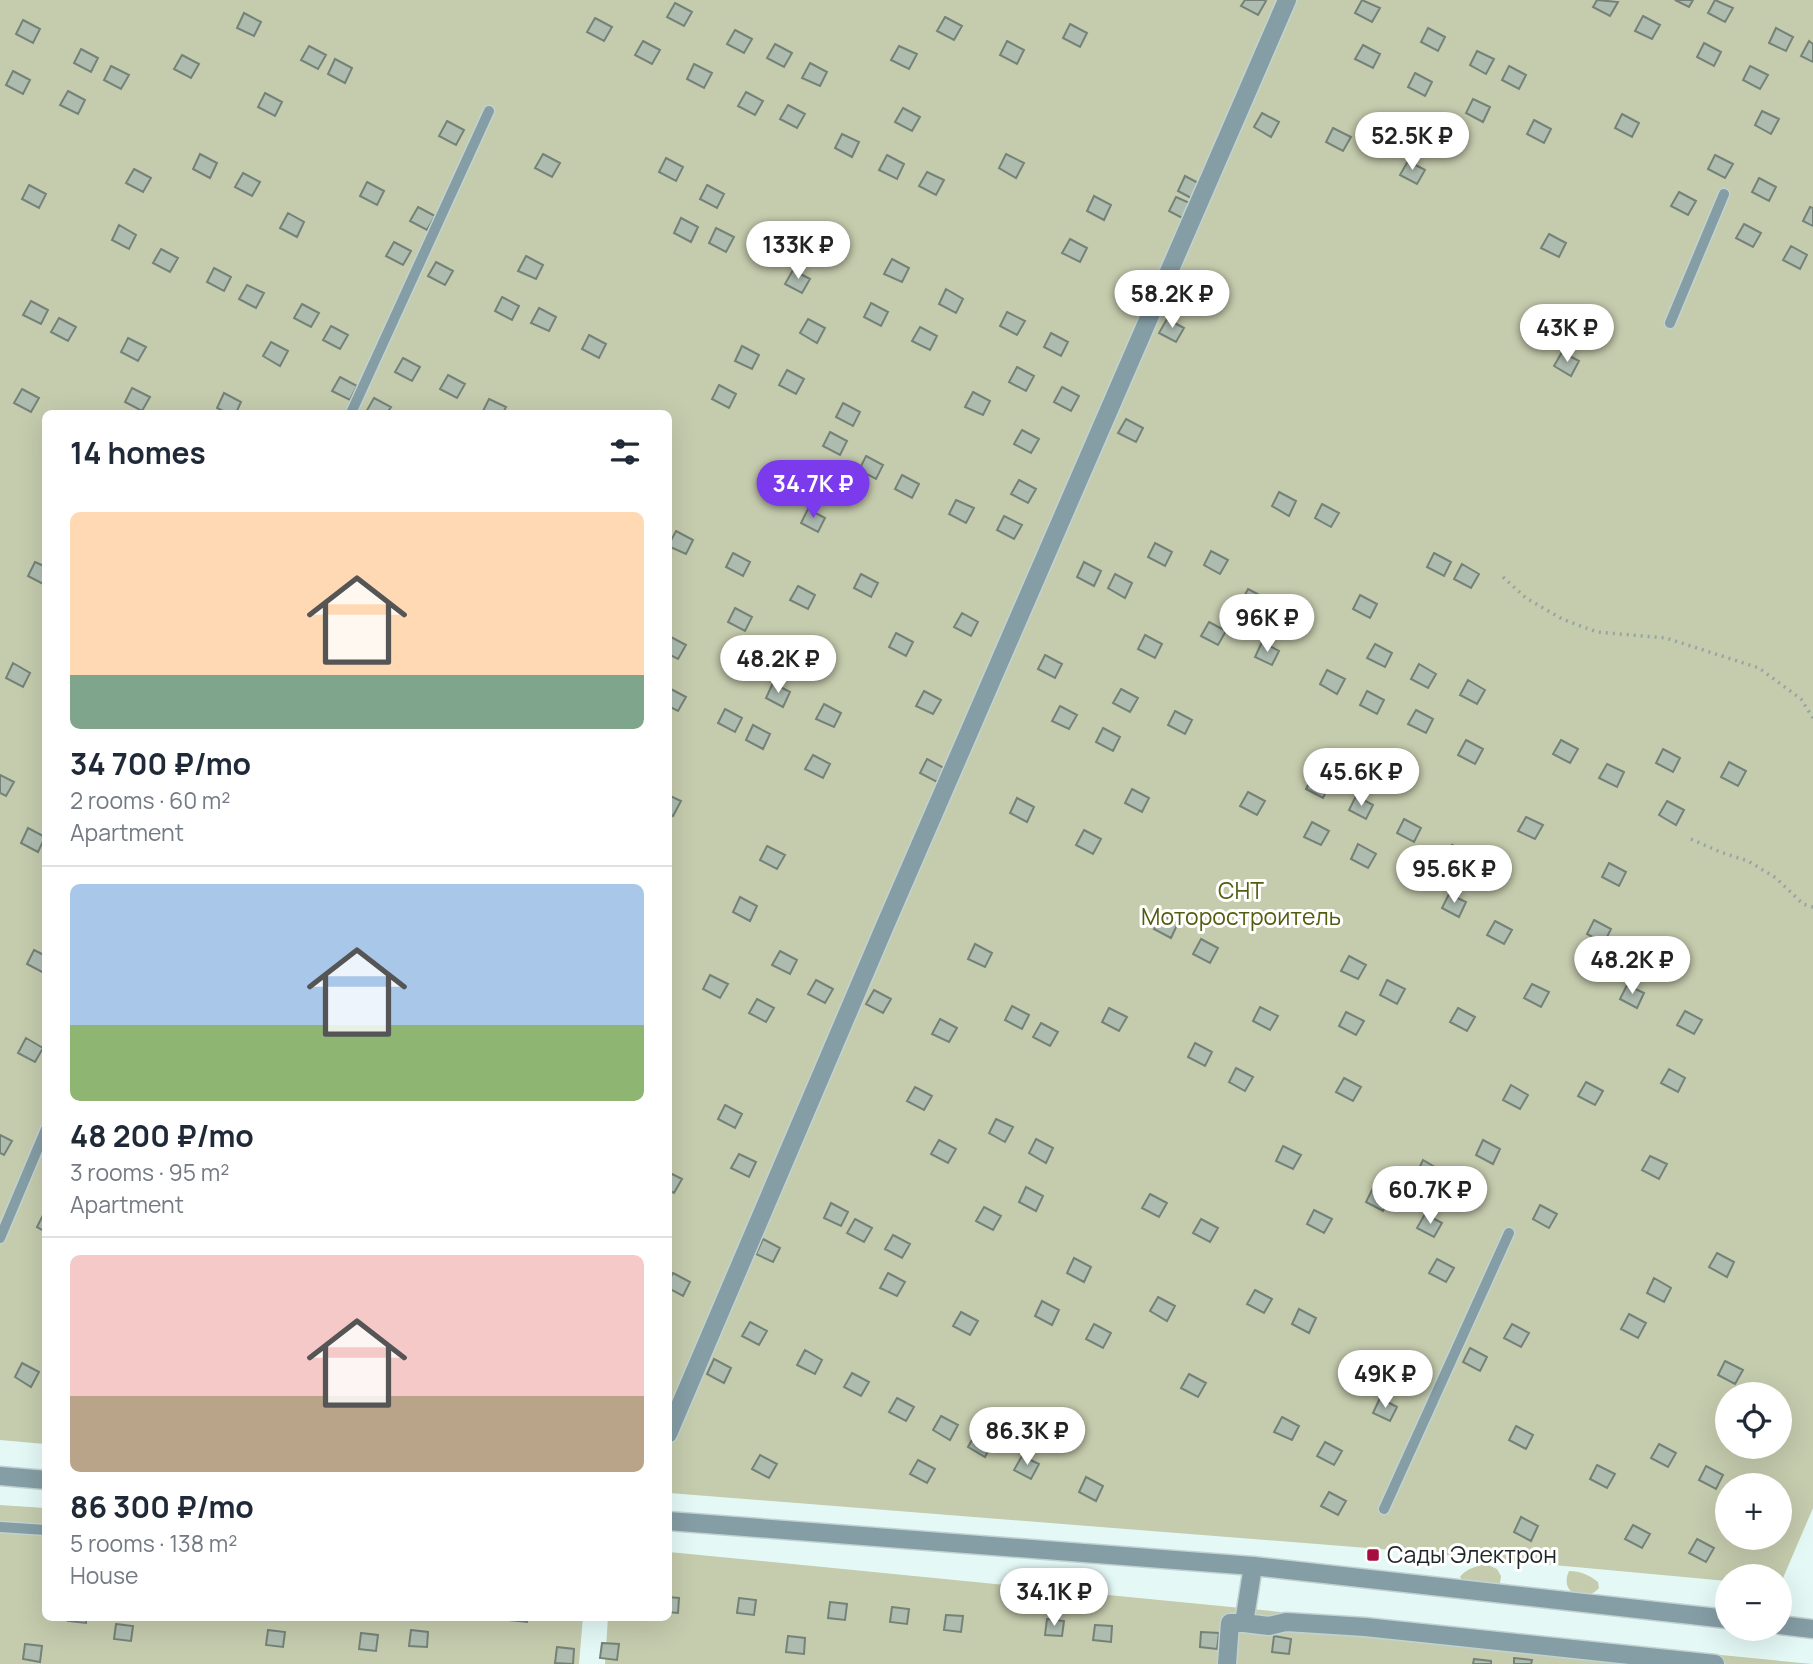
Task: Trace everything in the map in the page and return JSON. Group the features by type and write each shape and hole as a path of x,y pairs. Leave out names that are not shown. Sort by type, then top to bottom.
{"street":[{"path":"672,1425 1287,0"},
{"path":"0,1476 42,1479"},
{"path":"672,1521 1254,1566 1715,1618"},
{"path":"1244,1623 1254,1566"},
{"path":"1227,1664 1230,1623 1269,1626 1286,1622 1365,1627 1715,1664"},
{"path":"1792,1626 1813,1629"}],"lane":[{"path":"352,410 489,111"},
{"path":"1670,323 1724,194"},
{"path":"0,1238 42,1138"},
{"path":"1384,1509 1509,1233"},
{"path":"0,1527 42,1530"}],"path":[{"path":"1503,578 1525,598 1562,619 1597,632 1666,638 1759,668 1801,699 1813,718"},
{"path":"1690,839 1748,861 1776,878 1803,904 1813,907"}],"green space":[{"name":"СНТ Моторостроитель","path":"0,0 1813,0 1813,1508 1789,1564 1715,1564 1715,1580 1380,1549 672,1493 672,410 42,410 42,1444 0,1440"},
{"path":"0,1505 42,1508 42,1621 583,1621 579,1664 0,1664"},
{"path":"672,1552 1812,1664 605,1664 608,1621 672,1621"},
{"path":"1486,1564 1497,1569 1501,1576 1500,1583 1495,1587 1465,1584 1460,1577 1468,1570"},
{"path":"1569,1571 1591,1577 1598,1582 1599,1588 1588,1595 1575,1594 1567,1586"}],"building":[{"path":"1245,0 1266,1 1258,15 1241,6"},
{"path":"1362,0 1380,8 1372,22 1355,13"},
{"path":"1597,0 1618,2 1610,16 1593,7"},
{"path":"1675,0 1693,0 1689,7"},
{"path":"1715,0 1733,8 1725,22 1708,13"},
{"path":"675,3 692,12 684,26 667,17"},
{"path":"244,13 261,22 254,36 237,28"},
{"path":"1643,16 1660,25 1652,39 1635,31"},
{"path":"945,17 962,26 954,40 937,31"},
{"path":"595,18 612,27 604,41 587,32"},
{"path":"23,20 40,29 33,43 16,34"},
{"path":"1070,24 1087,33 1080,47 1063,38"},
{"path":"1428,28 1445,37 1438,51 1421,42"},
{"path":"1776,28 1793,37 1786,51 1769,43"},
{"path":"735,30 752,39 744,53 727,44"},
{"path":"643,41 660,50 652,64 635,55"},
{"path":"1007,41 1024,50 1017,64 1000,55"},
{"path":"1809,41 1813,44 1813,62 1801,56"},
{"path":"1704,43 1721,52 1714,66 1697,57"},
{"path":"775,44 792,53 784,67 767,58"},
{"path":"1363,45 1380,54 1373,68 1355,59"},
{"path":"309,46 326,55 318,69 301,60"},
{"path":"899,46 917,54 909,69 891,60"},
{"path":"81,49 98,58 91,72 74,63"},
{"path":"1477,51 1494,59 1486,74 1470,65"},
{"path":"182,55 199,64 191,78 174,69"},
{"path":"335,59 352,68 345,83 328,74"},
{"path":"810,63 827,72 820,86 802,78"},
{"path":"694,64 712,73 704,88 687,79"},
{"path":"111,66 129,75 121,89 104,80"},
{"path":"1509,66 1526,75 1519,89 1502,80"},
{"path":"1750,66 1768,75 1760,89 1743,80"},
{"path":"13,71 30,80 23,94 6,85"},
{"path":"1415,73 1432,82 1425,96 1408,87"},
{"path":"68,91 85,100 78,114 60,105"},
{"path":"746,92 763,101 755,115 738,106"},
{"path":"265,93 282,102 275,116 258,107"},
{"path":"1473,99 1490,107 1483,122 1466,113"},
{"path":"788,105 805,114 797,128 780,119"},
{"path":"903,108 920,117 912,131 895,122"},
{"path":"1762,111 1779,119 1771,134 1755,125"},
{"path":"1262,113 1279,122 1271,137 1254,127"},
{"path":"1622,114 1639,123 1632,137 1615,128"},
{"path":"1534,120 1551,129 1544,143 1527,134"},
{"path":"447,121 464,130 456,145 439,136"},
{"path":"1333,128 1351,137 1343,151 1326,142"},
{"path":"842,134 859,142 852,157 835,148"},
{"path":"200,154 217,163 210,178 193,169"},
{"path":"543,154 560,163 552,177 535,168"},
{"path":"1006,154 1024,163 1016,178 999,168"},
{"path":"887,155 904,164 897,179 879,170"},
{"path":"1715,155 1733,164 1725,178 1708,169"},
{"path":"666,158 683,167 676,181 659,172"},
{"path":"1408,161 1425,170 1417,184 1400,175"},
{"path":"134,169 151,178 143,192 126,183"},
{"path":"927,172 944,180 936,195 919,186"},
{"path":"243,173 260,182 252,196 235,187"},
{"path":"1185,176 1202,185 1195,200 1178,191"},
{"path":"1759,178 1776,187 1769,201 1752,192"},
{"path":"367,182 384,191 377,205 360,196"},
{"path":"29,185 46,194 39,208 22,199"},
{"path":"707,185 724,194 717,208 700,199"},
{"path":"1679,192 1696,201 1688,215 1671,206"},
{"path":"1094,196 1111,205 1104,220 1087,211"},
{"path":"1176,197 1194,205 1186,220 1169,211"},
{"path":"418,207 435,216 427,230 410,221"},
{"path":"1810,207 1813,208 1813,226 1803,221"},
{"path":"288,213 304,222 297,237 280,228"},
{"path":"681,218 698,227 691,242 674,233"},
{"path":"795,222 812,231 805,245 788,236"},
{"path":"1744,224 1761,233 1753,247 1736,238"},
{"path":"119,225 136,235 129,249 112,240"},
{"path":"716,228 734,237 726,252 709,243"},
{"path":"1549,234 1566,243 1559,257 1541,248"},
{"path":"1070,239 1087,248 1080,262 1062,253"},
{"path":"394,242 411,251 403,265 386,256"},
{"path":"1791,246 1807,255 1800,269 1783,260"},
{"path":"161,249 178,258 170,272 153,263"},
{"path":"526,256 543,265 536,279 518,271"},
{"path":"892,259 909,268 902,282 884,274"},
{"path":"436,262 453,271 445,285 428,276"},
{"path":"214,268 231,277 224,291 207,282"},
{"path":"793,270 810,279 802,293 785,284"},
{"path":"1138,283 1155,292 1147,306 1130,297"},
{"path":"247,285 264,293 256,308 239,299"},
{"path":"946,289 963,299 956,313 939,304"},
{"path":"502,297 519,306 512,320 495,311"},
{"path":"31,301 48,310 41,324 23,315"},
{"path":"871,303 888,312 881,326 864,317"},
{"path":"302,304 319,313 311,327 294,318"},
{"path":"539,308 556,317 549,331 531,323"},
{"path":"1007,312 1025,321 1017,335 1000,326"},
{"path":"59,318 76,327 68,341 51,332"},
{"path":"808,319 825,328 817,343 800,333"},
{"path":"1167,319 1184,328 1176,342 1159,333"},
{"path":"331,326 348,335 340,349 323,340"},
{"path":"920,327 937,336 930,350 912,341"},
{"path":"1051,333 1068,342 1061,356 1044,347"},
{"path":"589,335 606,344 599,358 582,349"},
{"path":"128,338 146,347 138,361 121,352"},
{"path":"271,342 288,351 280,366 263,356"},
{"path":"742,346 759,355 752,369 735,361"},
{"path":"1562,352 1579,361 1571,376 1554,366"},
{"path":"403,358 420,367 412,381 395,372"},
{"path":"1017,367 1034,376 1026,391 1009,382"},
{"path":"787,370 804,379 796,394 779,385"},
{"path":"448,375 465,384 457,398 440,389"},
{"path":"340,377 357,386 350,400 332,391"},
{"path":"719,385 736,394 729,408 712,399"},
{"path":"1062,387 1079,396 1071,411 1054,402"},
{"path":"132,388 150,397 143,410 125,402"},
{"path":"22,389 39,398 31,412 14,403"},
{"path":"973,392 990,401 983,415 965,407"},
{"path":"224,393 241,402 237,410 217,408"},
{"path":"374,398 391,407 389,410 367,410"},
{"path":"489,399 506,407 504,410 484,410"},
{"path":"843,403 860,412 853,426 836,417"},
{"path":"1126,419 1143,428 1136,442 1118,433"},
{"path":"1022,430 1039,439 1031,453 1014,444"},
{"path":"830,432 847,441 840,455 823,446"},
{"path":"866,456 883,465 876,479 859,470"},
{"path":"902,475 919,484 912,498 895,489"},
{"path":"1019,480 1036,489 1028,503 1011,494"},
{"path":"1279,492 1296,501 1289,516 1272,506"},
{"path":"956,500 974,508 966,523 949,514"},
{"path":"1322,504 1339,513 1331,527 1315,518"},
{"path":"808,509 825,518 818,532 801,523"},
{"path":"1004,516 1022,525 1014,539 997,530"},
{"path":"676,531 693,540 686,554 672,548 672,538"},
{"path":"1155,543 1172,552 1165,566 1148,557"},
{"path":"1211,551 1228,560 1220,574 1204,565"},
{"path":"733,553 750,562 743,576 726,567"},
{"path":"1434,553 1451,562 1444,576 1427,567"},
{"path":"35,562 42,565 42,583 28,576"},
{"path":"1084,562 1101,571 1094,586 1077,577"},
{"path":"1462,564 1479,574 1471,588 1454,579"},
{"path":"861,574 878,583 871,597 854,588"},
{"path":"1115,574 1132,583 1125,598 1108,588"},
{"path":"798,586 815,595 808,609 790,600"},
{"path":"1248,589 1265,598 1258,613 1240,604"},
{"path":"1360,595 1377,604 1370,618 1353,609"},
{"path":"735,608 752,617 745,631 728,622"},
{"path":"962,613 978,622 971,636 954,627"},
{"path":"1209,622 1226,631 1218,645 1201,636"},
{"path":"896,633 913,642 906,656 889,647"},
{"path":"1145,635 1162,644 1155,658 1138,649"},
{"path":"672,638 686,645 678,659 672,656"},
{"path":"1262,642 1279,651 1272,665 1255,657"},
{"path":"1375,644 1392,653 1385,667 1367,658"},
{"path":"1045,655 1062,664 1055,678 1038,669"},
{"path":"13,663 30,673 23,687 6,678"},
{"path":"1419,664 1436,674 1428,688 1411,679"},
{"path":"1327,670 1345,679 1337,694 1320,684"},
{"path":"1468,680 1485,690 1477,704 1460,695"},
{"path":"773,683 790,692 783,707 766,698"},
{"path":"1121,689 1138,698 1130,712 1113,703"},
{"path":"672,690 686,697 678,711 672,708"},
{"path":"924,691 941,700 933,714 916,706"},
{"path":"1367,691 1384,700 1377,714 1360,705"},
{"path":"824,704 841,713 834,727 816,719"},
{"path":"1060,706 1077,715 1069,729 1052,721"},
{"path":"725,709 742,718 735,732 718,723"},
{"path":"1416,710 1433,719 1426,733 1408,724"},
{"path":"1175,711 1192,720 1185,734 1168,725"},
{"path":"753,725 770,734 763,749 746,740"},
{"path":"1103,728 1120,737 1113,751 1096,742"},
{"path":"1466,740 1483,749 1475,764 1458,755"},
{"path":"1561,740 1578,749 1570,763 1553,754"},
{"path":"1663,749 1680,758 1673,772 1656,763"},
{"path":"813,755 830,764 823,778 805,769"},
{"path":"927,759 944,768 937,782 920,773"},
{"path":"1729,762 1746,771 1738,786 1721,777"},
{"path":"1607,764 1624,772 1617,787 1599,778"},
{"path":"0,775 14,782 6,796 0,793"},
{"path":"1313,775 1330,784 1323,798 1306,789"},
{"path":"1132,789 1149,798 1142,812 1125,803"},
{"path":"1248,792 1265,801 1257,815 1240,806"},
{"path":"1356,796 1373,805 1366,819 1349,810"},
{"path":"672,797 681,801 672,815"},
{"path":"1017,798 1034,807 1027,822 1010,813"},
{"path":"1667,801 1684,810 1676,825 1659,815"},
{"path":"1526,817 1543,825 1535,839 1518,831"},
{"path":"1404,819 1421,828 1414,842 1397,833"},
{"path":"1312,822 1329,831 1321,845 1304,837"},
{"path":"28,828 42,835 38,852 21,843"},
{"path":"1084,830 1101,839 1093,854 1076,845"},
{"path":"1358,844 1376,854 1368,868 1351,859"},
{"path":"1452,845 1469,854 1462,868 1445,860"},
{"path":"767,846 785,855 777,869 760,860"},
{"path":"1609,863 1626,872 1619,886 1602,877"},
{"path":"1449,894 1466,902 1459,917 1442,908"},
{"path":"740,897 757,906 750,921 733,912"},
{"path":"1161,915 1178,923 1171,938 1154,929"},
{"path":"1594,920 1611,929 1604,943 1587,934"},
{"path":"1495,921 1512,930 1504,944 1487,935"},
{"path":"1201,939 1218,948 1210,963 1193,954"},
{"path":"975,944 992,953 985,967 968,959"},
{"path":"1644,948 1661,956 1653,971 1636,962"},
{"path":"34,950 42,954 42,972 27,964"},
{"path":"780,951 797,960 790,974 772,965"},
{"path":"1349,956 1366,965 1358,979 1341,971"},
{"path":"710,975 728,984 720,998 703,989"},
{"path":"816,980 833,989 825,1003 808,994"},
{"path":"1387,980 1405,989 1397,1004 1380,995"},
{"path":"1532,984 1549,992 1541,1007 1524,998"},
{"path":"1627,985 1644,993 1637,1008 1620,999"},
{"path":"874,990 891,999 883,1013 866,1004"},
{"path":"757,999 774,1008 766,1022 749,1013"},
{"path":"1012,1006 1029,1015 1022,1029 1005,1020"},
{"path":"1260,1007 1278,1016 1270,1030 1253,1021"},
{"path":"1109,1008 1127,1017 1119,1031 1102,1022"},
{"path":"1458,1008 1475,1017 1467,1031 1450,1022"},
{"path":"1685,1011 1702,1020 1694,1034 1677,1025"},
{"path":"1346,1012 1364,1021 1356,1035 1339,1026"},
{"path":"940,1019 957,1028 949,1042 932,1034"},
{"path":"1041,1023 1058,1032 1050,1046 1033,1037"},
{"path":"26,1038 42,1047 35,1062 18,1053"},
{"path":"1195,1043 1212,1052 1205,1066 1188,1057"},
{"path":"1236,1068 1253,1077 1245,1091 1229,1082"},
{"path":"1669,1069 1685,1078 1678,1092 1661,1083"},
{"path":"1344,1078 1361,1087 1353,1101 1336,1092"},
{"path":"1586,1082 1603,1091 1595,1105 1578,1096"},
{"path":"1511,1085 1528,1095 1520,1109 1503,1100"},
{"path":"915,1087 932,1096 924,1110 907,1101"},
{"path":"725,1105 742,1114 735,1128 718,1119"},
{"path":"996,1119 1013,1127 1005,1142 989,1133"},
{"path":"0,1135 12,1141 4,1155 0,1153"},
{"path":"1036,1139 1053,1148 1046,1163 1029,1153"},
{"path":"939,1140 956,1149 948,1163 931,1154"},
{"path":"1483,1140 1500,1149 1493,1164 1476,1155"},
{"path":"1283,1146 1301,1155 1293,1169 1276,1161"},
{"path":"739,1154 756,1162 749,1177 731,1168"},
{"path":"1650,1156 1667,1164 1659,1179 1642,1170"},
{"path":"1423,1160 1440,1170 1432,1184 1416,1175"},
{"path":"672,1174 682,1179 674,1193 672,1192"},
{"path":"1026,1187 1043,1196 1036,1211 1019,1202"},
{"path":"1373,1188 1390,1197 1383,1211 1366,1202"},
{"path":"1150,1194 1167,1203 1159,1217 1142,1208"},
{"path":"831,1203 848,1212 841,1226 824,1218"},
{"path":"1540,1205 1557,1214 1549,1228 1533,1219"},
{"path":"984,1207 1001,1216 993,1230 976,1221"},
{"path":"1314,1210 1332,1219 1324,1233 1307,1224"},
{"path":"1425,1214 1442,1223 1434,1237 1417,1228"},
{"path":"42,1217 42,1230 37,1227"},
{"path":"855,1219 872,1228 864,1242 847,1233"},
{"path":"1201,1219 1218,1228 1210,1242 1193,1233"},
{"path":"893,1235 910,1244 902,1258 885,1249"},
{"path":"763,1239 780,1248 773,1262 756,1254"},
{"path":"1717,1253 1734,1262 1727,1277 1709,1267"},
{"path":"1074,1258 1091,1267 1084,1282 1067,1273"},
{"path":"1437,1259 1454,1268 1446,1282 1429,1273"},
{"path":"888,1273 905,1282 897,1296 880,1288"},
{"path":"672,1275 690,1282 683,1296 672,1290"},
{"path":"1654,1278 1671,1288 1664,1302 1647,1293"},
{"path":"1255,1290 1272,1299 1264,1313 1247,1304"},
{"path":"1158,1297 1175,1306 1167,1321 1150,1311"},
{"path":"1042,1301 1059,1310 1052,1325 1035,1316"},
{"path":"1299,1309 1316,1318 1309,1333 1292,1324"},
{"path":"961,1312 978,1321 970,1335 953,1326"},
{"path":"1629,1314 1646,1323 1638,1338 1621,1329"},
{"path":"750,1322 767,1331 759,1345 742,1336"},
{"path":"1094,1324 1111,1333 1103,1348 1086,1339"},
{"path":"1512,1324 1529,1333 1521,1347 1504,1338"},
{"path":"1470,1348 1487,1357 1480,1371 1463,1362"},
{"path":"805,1350 822,1360 815,1374 797,1365"},
{"path":"1362,1354 1379,1363 1371,1377 1354,1368"},
{"path":"714,1359 731,1368 724,1383 707,1374"},
{"path":"1725,1361 1743,1370 1736,1382 1718,1375"},
{"path":"22,1363 39,1372 31,1387 15,1377"},
{"path":"852,1373 869,1382 861,1396 844,1387"},
{"path":"1189,1374 1206,1383 1198,1397 1181,1388"},
{"path":"897,1398 914,1407 906,1421 889,1412"},
{"path":"1380,1398 1397,1407 1390,1421 1373,1413"},
{"path":"941,1416 958,1425 950,1440 933,1430"},
{"path":"1282,1417 1299,1426 1292,1440 1274,1432"},
{"path":"1516,1426 1533,1435 1526,1449 1509,1440"},
{"path":"976,1433 993,1442 985,1457 968,1447"},
{"path":"1325,1442 1342,1451 1334,1465 1317,1456"},
{"path":"1659,1444 1676,1453 1668,1467 1651,1458"},
{"path":"760,1455 777,1464 769,1478 752,1469"},
{"path":"1022,1456 1039,1464 1031,1479 1014,1470"},
{"path":"918,1460 935,1469 927,1483 910,1474"},
{"path":"1597,1465 1615,1474 1607,1488 1590,1479"},
{"path":"1706,1466 1719,1473 1715,1473 1715,1488 1699,1480"},
{"path":"1086,1477 1103,1486 1096,1501 1079,1492"},
{"path":"1329,1492 1346,1501 1338,1515 1321,1506"},
{"path":"1521,1517 1538,1526 1531,1541 1514,1532"},
{"path":"1633,1525 1650,1534 1642,1548 1625,1539"},
{"path":"1697,1539 1714,1548 1706,1562 1689,1553"},
{"path":"672,1597 679,1598 678,1613 672,1612"},
{"path":"739,1598 756,1600 754,1615 737,1613"},
{"path":"830,1602 847,1604 845,1620 828,1618"},
{"path":"892,1607 909,1609 907,1624 890,1622"},
{"path":"946,1615 963,1616 961,1632 944,1630"},
{"path":"1047,1619 1064,1621 1062,1636 1045,1635"},
{"path":"116,1624 133,1626 131,1641 114,1639"},
{"path":"1095,1625 1112,1626 1111,1642 1093,1640"},
{"path":"268,1630 285,1632 283,1647 266,1645"},
{"path":"411,1630 428,1632 427,1647 409,1646"},
{"path":"1201,1632 1219,1633 1217,1649 1200,1647"},
{"path":"361,1633 378,1635 376,1651 359,1649"},
{"path":"788,1636 805,1638 804,1654 786,1652"},
{"path":"1274,1636 1291,1639 1289,1654 1272,1652"},
{"path":"602,1643 619,1644 617,1660 600,1658"},
{"path":"25,1644 42,1646 40,1662 23,1659"},
{"path":"557,1647 574,1649 573,1664 555,1663"},
{"path":"1514,1658 1532,1660 1531,1664 1514,1664"},
{"path":"1474,1659 1491,1661 1491,1664 1473,1664"}],"place":[{"name":"Сады Электрон","path":"1373,1555"}]}
